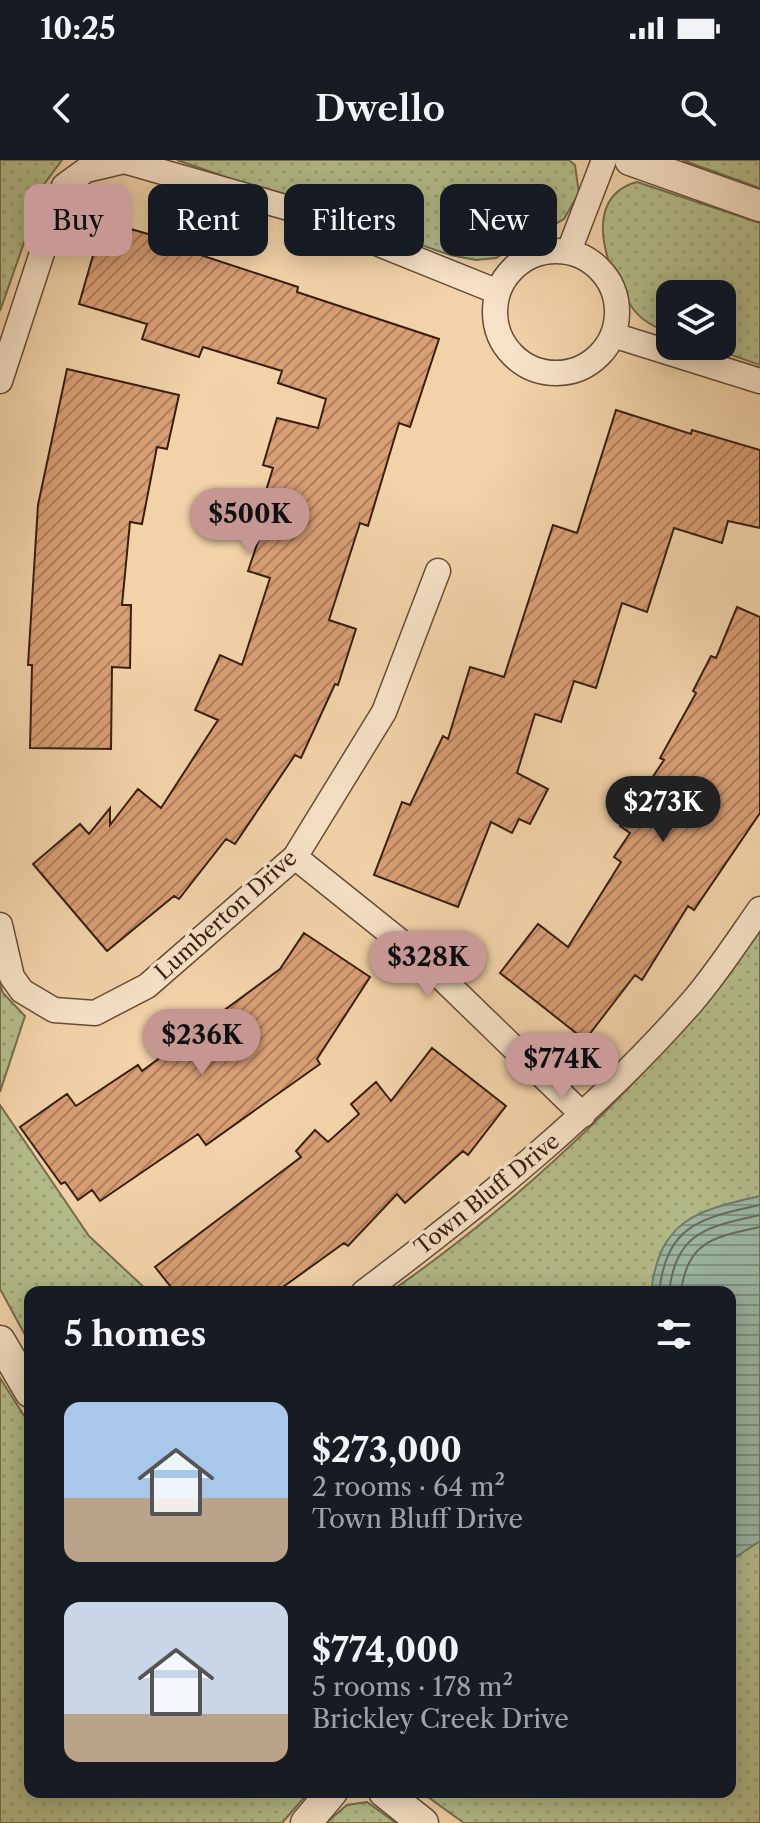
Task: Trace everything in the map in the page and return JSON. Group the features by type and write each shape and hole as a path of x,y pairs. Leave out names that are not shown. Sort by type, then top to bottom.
{"street":[{"path":"569,251 604,160"},
{"path":"630,160 760,206"},
{"path":"0,381 64,186 86,170 124,161 292,209 498,292"},
{"path":"551,250 569,251 597,266 615,292 618,314 613,335 602,353 585,366 566,373 545,372 525,365 509,352 498,333 495,313 498,292 518,263 551,250"},
{"path":"613,335 760,381"},
{"name":"Lumberton Drive","path":"0,925 12,977 22,991 54,1010 95,1013 147,986 295,857 384,712 438,571"},
{"path":"295,857 421,958 583,1115"},
{"name":"Town Bluff Drive","path":"372,1286 476,1207 583,1115 693,1001 760,909"},
{"path":"0,1341 24,1382"},
{"path":"306,1823 327,1798"},
{"path":"392,1798 423,1823"}],"green space":[{"path":"0,160 62,160 45,184 24,184 24,243 0,311"},
{"path":"177,160 569,160 575,165 579,193 564,219 557,223 557,184 440,184 440,252 424,246 424,184 284,184 284,197 268,192 268,184 246,184"},
{"path":"682,160 760,160 760,188"},
{"path":"637,182 760,223 760,365 736,357 736,280 656,280 656,327 634,310 615,278 604,239 603,221 608,204 619,191"},
{"path":"455,256 499,256 496,258 476,260"},
{"path":"760,931 760,1823 464,1823 429,1798 736,1798 736,1286 398,1286 543,1171 636,1080 721,982"},
{"path":"0,984 3,993 25,1016 0,1092"},
{"path":"0,1105 89,1236 143,1286 24,1286 24,1333 0,1289"},
{"path":"0,1378 24,1416 24,1798 304,1798 282,1823 0,1823"},
{"path":"367,1802 396,1823 326,1823 347,1805"}],"water":[{"path":"760,1196 760,1541 736,1557 736,1286 652,1286 663,1248 673,1234 685,1222 717,1207"}],"building":[{"path":"132,229 148,234 148,256 204,256 298,287 297,292 439,339 410,427 399,423 368,526 360,523 329,620 356,629 338,685 335,684 301,758 295,755 235,844 226,839 179,899 174,896 107,951 33,864 80,824 89,834 110,808 110,825 138,789 161,808 218,720 195,710 220,655 242,665 270,578 248,571 273,497 265,494 273,468 263,465 277,418 318,428 326,399 278,383 282,371 203,347 199,357 142,339 147,324 79,304 93,256 132,256"},
{"path":"67,369 179,395 167,449 157,447 142,524 130,522 122,605 131,605 130,668 112,667 111,749 30,748 32,665 28,665 38,505"},
{"path":"616,410 691,434 692,430 760,450 760,528 728,521 722,543 674,528 647,612 622,603 596,688 574,681 561,722 535,714 517,773 548,789 530,824 519,819 512,833 491,822 458,907 374,875 402,802 410,805 443,736 448,739 470,667 504,677 553,525 577,533"},
{"path":"737,607 760,617 760,813 694,910 688,906 642,980 635,975 585,1040 500,973 538,924 568,947 621,862 614,857 630,833 620,826 664,760 660,758 696,693 693,691 711,656 716,658"},
{"path":"304,933 370,977 317,1059 320,1064 206,1145 198,1134 100,1201 92,1190 78,1200 65,1182 61,1184 20,1127 67,1094 76,1106 138,1065 142,1071 280,969"},
{"path":"432,1048 506,1106 468,1155 463,1151 405,1203 397,1194 348,1246 344,1243 284,1286 170,1286 155,1267 301,1157 296,1151 315,1130 328,1142 359,1114 351,1104 376,1082 391,1101"}]}
